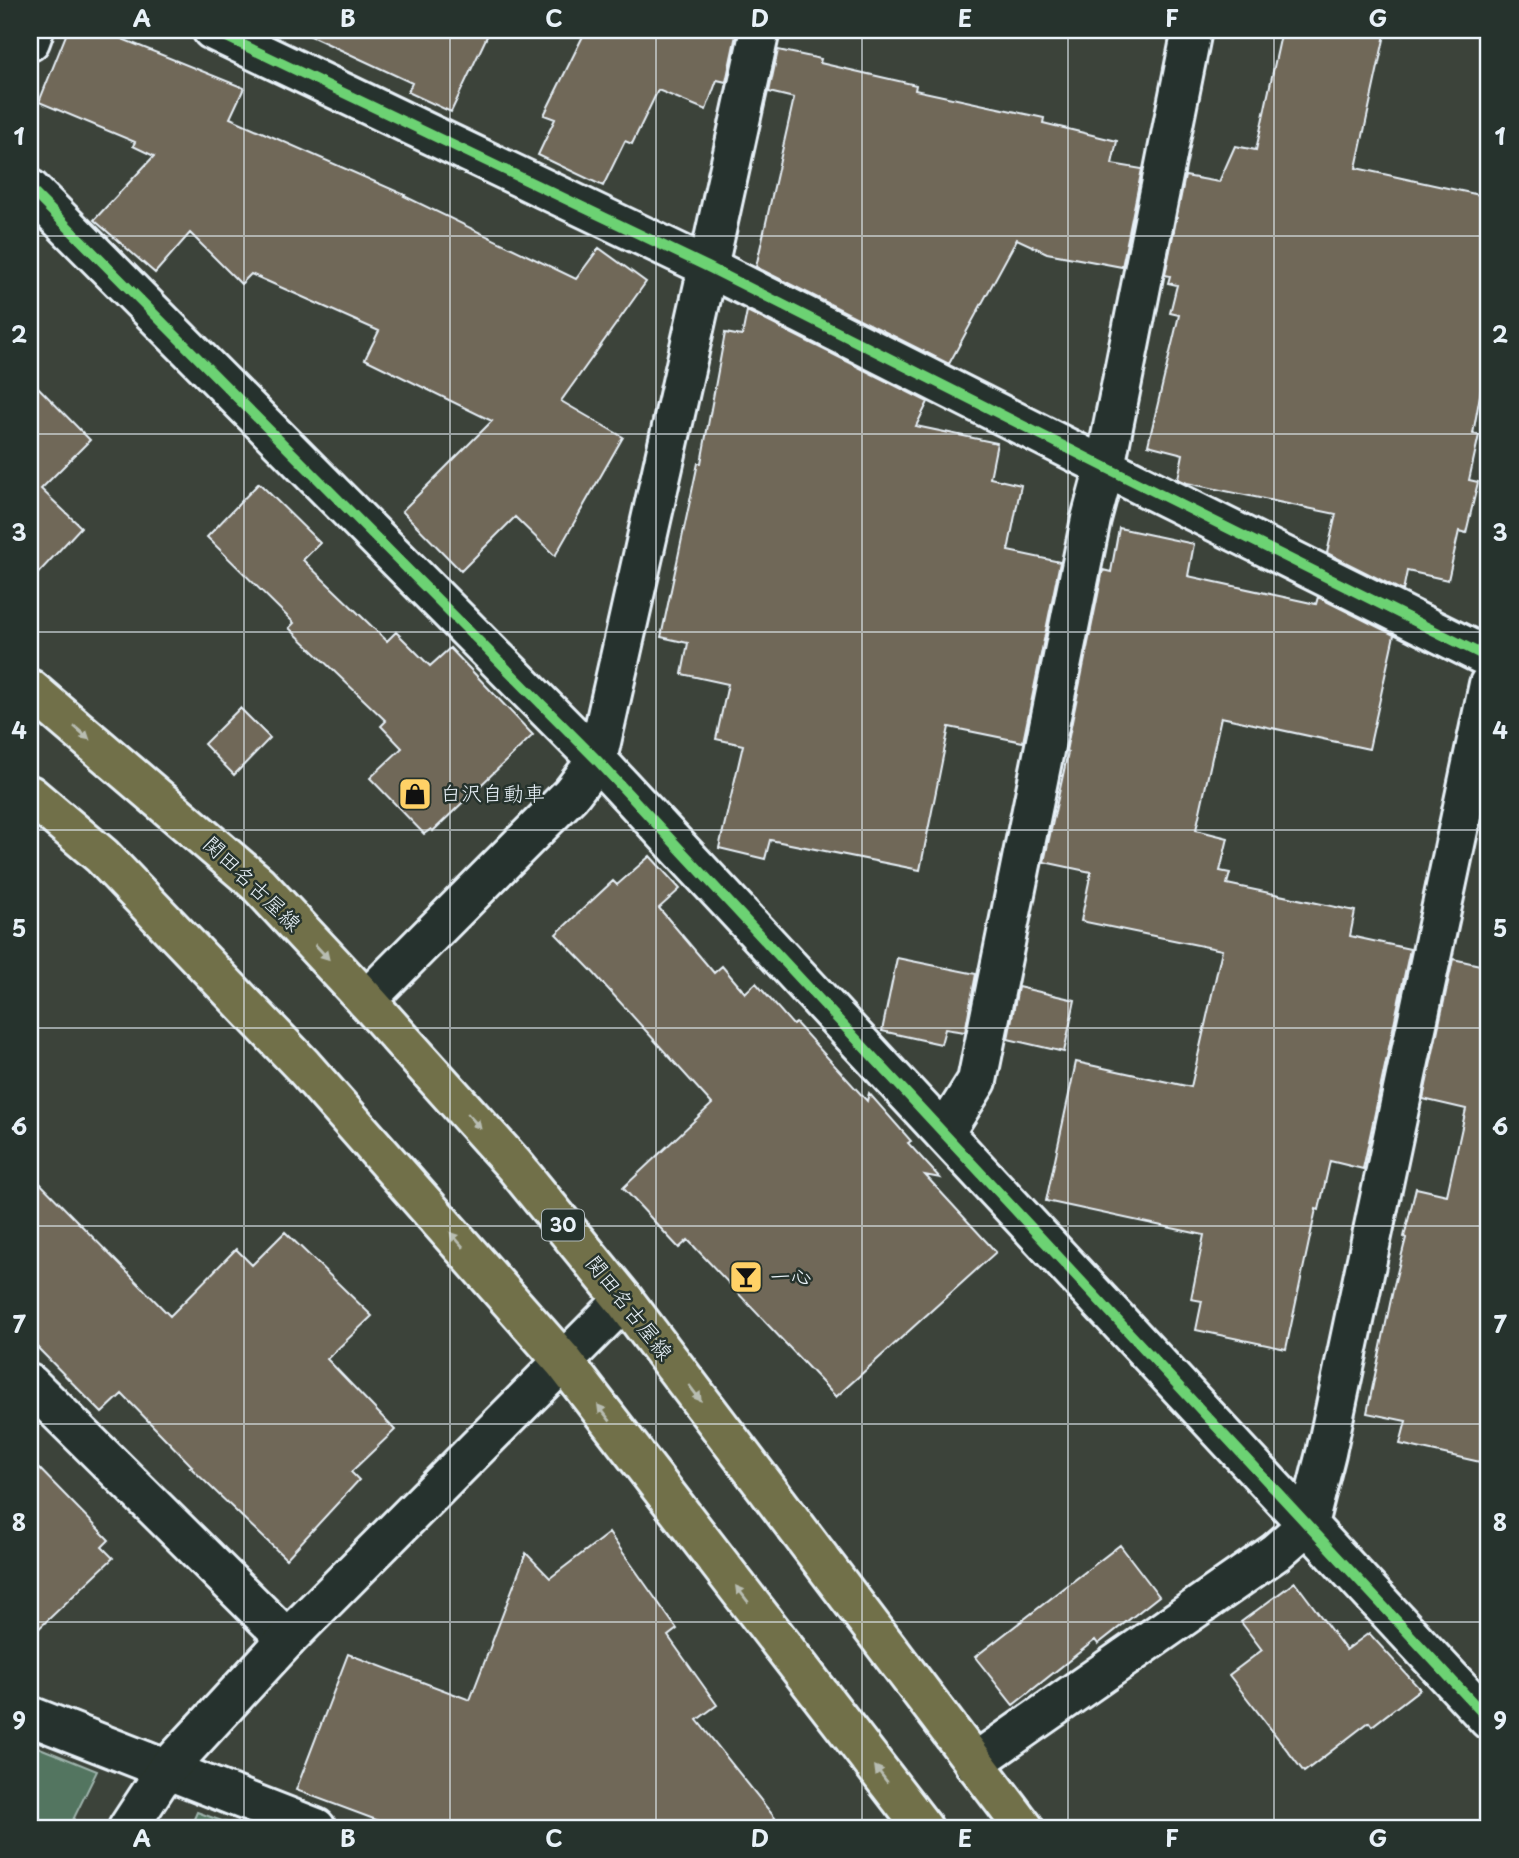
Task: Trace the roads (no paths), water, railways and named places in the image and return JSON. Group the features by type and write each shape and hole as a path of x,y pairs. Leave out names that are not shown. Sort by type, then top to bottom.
{"main road":[{"name":"関田名古屋線","path":"30,689 258,884 514,1165 624,1300 1024,1828"},
{"path":"30,795 102,856 303,1066 564,1362 923,1828"}],"street":[{"path":"30,41 34,30"},
{"path":"212,30 708,267 1489,658"},
{"path":"366,1000 570,794 597,760 760,30"},
{"path":"944,1133 977,1081 1091,519 1105,467 1192,30"},
{"path":"30,189 597,760 1489,1720"},
{"path":"974,1763 1276,1552 1308,1524 1326,1453 1489,684"},
{"path":"128,1828 166,1770 287,1639 624,1300"},
{"path":"30,1384 287,1639"},
{"path":"30,1716 316,1828"}],"place":[{"name":"白沢自動車","path":"415,794"},
{"name":"一心","path":"746,1277"}]}
